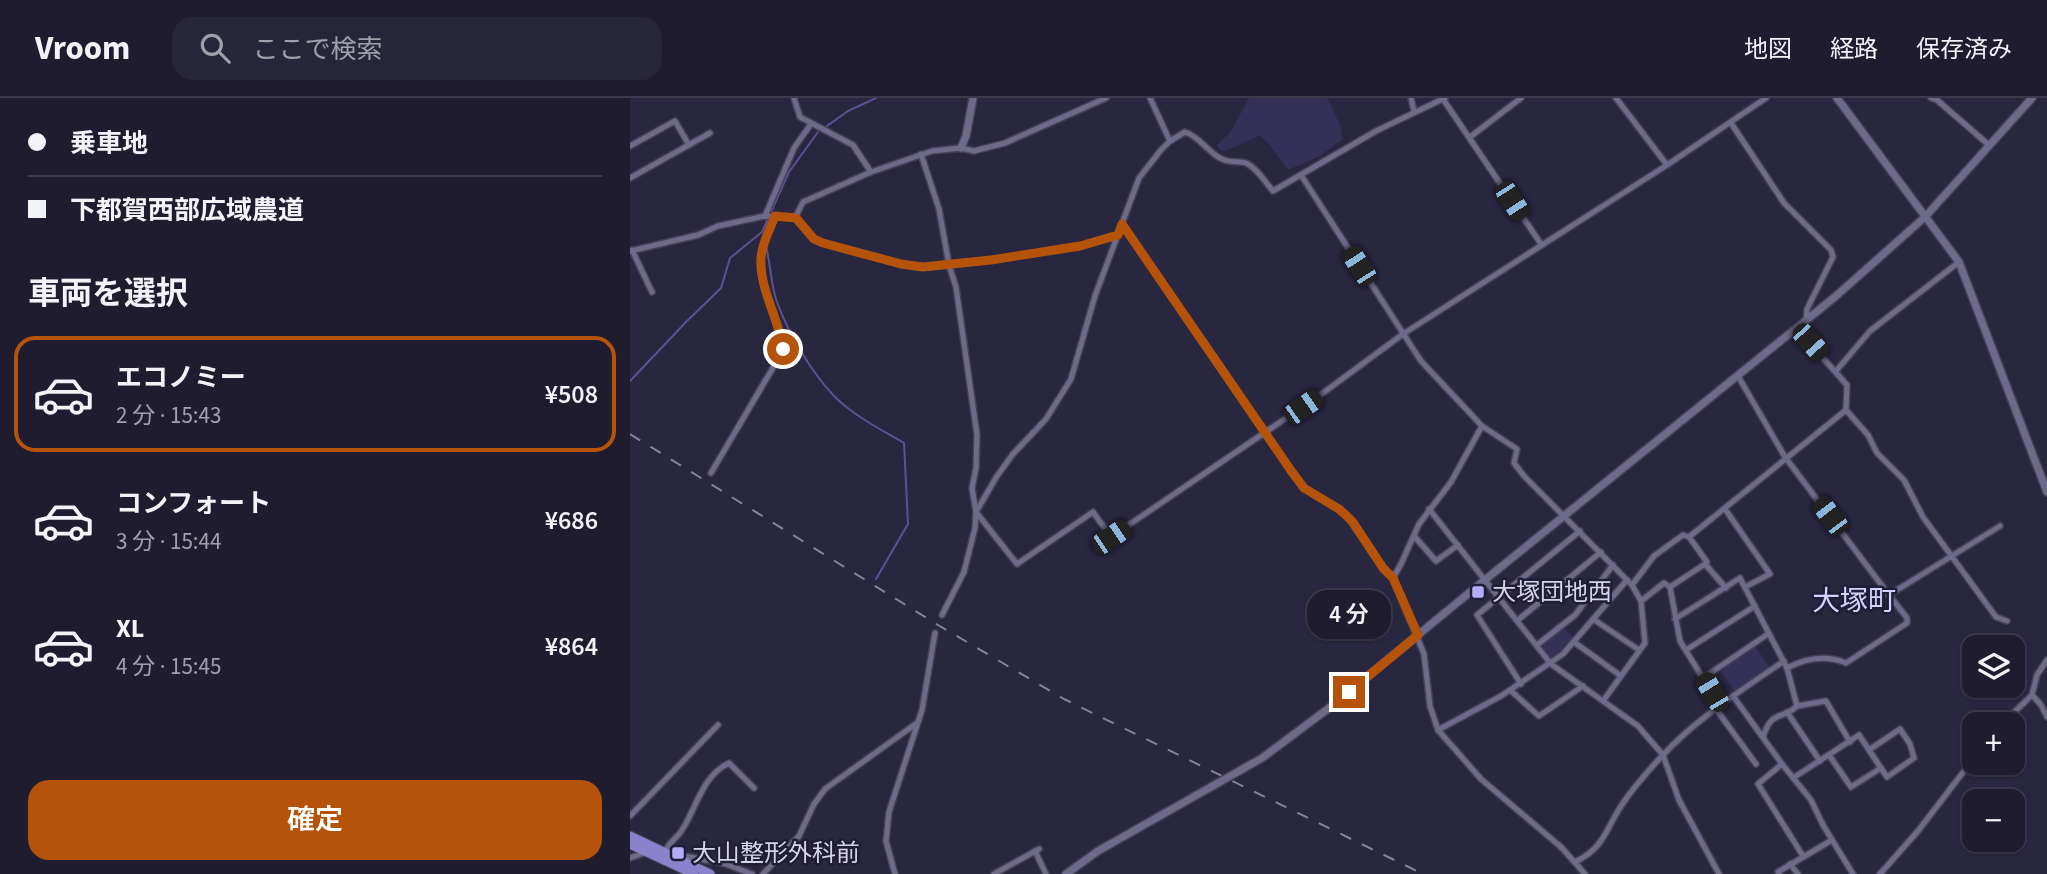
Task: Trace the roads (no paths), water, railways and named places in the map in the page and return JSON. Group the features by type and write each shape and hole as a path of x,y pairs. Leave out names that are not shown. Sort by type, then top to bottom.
{"main road":[{"path":"630,836 665,852 694,874"},
{"path":"630,844 710,874"}],"street":[{"path":"794,98 800,117 853,145 871,172"},
{"path":"961,148 973,98"},
{"path":"796,218 803,202 871,172 921,155 961,148 974,150 1005,143 1106,98"},
{"path":"1150,98 1170,141"},
{"path":"1410,98 1414,111"},
{"path":"976,512 997,476 1045,419 1070,379 1095,296 1139,178 1170,141 1185,132 1194,135 1218,158 1231,163 1245,162 1273,191 1376,131 1444,98 1541,244"},
{"path":"1469,137 1521,98"},
{"path":"1616,98 1667,165"},
{"path":"976,512 1014,564 1019,564 1093,512 1111,537 1265,433 1402,334 1667,165 1766,98"},
{"path":"1837,98 1959,262 2047,492"},
{"path":"1931,98 1937,100 1990,146"},
{"path":"1066,874 1098,851 1262,758 1329,708 1806,321 1925,216 2032,98"},
{"path":"630,146 675,121 689,145"},
{"path":"1731,123 1784,204 1831,250 1833,257 1807,309 1806,321"},
{"path":"765,216 794,148 811,124"},
{"path":"630,178 710,132"},
{"path":"921,155 939,209 948,265 960,309 976,435 976,468 972,488 976,512 975,528 964,572 942,615"},
{"path":"1301,175 1421,361 1482,426 1517,449 1514,463 1524,476 1614,565 1641,601 1645,643 1603,701"},
{"path":"652,292 631,251 698,235 718,226 765,216 796,218 814,239 838,248 923,267 1080,246 1118,235"},
{"path":"710,473 783,349 762,277 761,258 775,216"},
{"path":"1122,224 1304,488 1339,509 1352,521 1383,568 1393,578 1424,654 1430,706 1438,730 1481,779 1561,847 1585,874"},
{"path":"1836,371 1870,331 1959,262"},
{"path":"1796,328 1847,386 1846,410 1868,435 1877,453 1904,480 1923,517 1996,617 2007,621"},
{"path":"1738,376 1785,457 1907,618 1907,623 1846,663 1833,658 1811,660 1787,668"},
{"path":"1689,537 1846,410"},
{"path":"1393,578 1419,524 1451,482 1482,426"},
{"path":"1429,509 1551,664 1638,726 1663,755 1679,800 1719,874"},
{"path":"1725,509 1770,574 1745,587"},
{"path":"1889,594 2000,526"},
{"path":"1521,684 1476,615 1580,531"},
{"path":"1438,730 1521,684 1551,664 1663,548 1683,535 1689,537 1707,562 1705,564 1726,588"},
{"path":"1414,536 1436,561 1458,545"},
{"path":"1518,620 1601,552"},
{"path":"1670,587 1705,564"},
{"path":"1536,645 1574,615 1614,565"},
{"path":"1675,619 1740,578 1784,661 1797,706"},
{"path":"1641,601 1664,583 1670,587 1680,641 1718,708 1756,764"},
{"path":"1686,650 1755,606"},
{"path":"1593,619 1639,650"},
{"path":"895,874 886,841 889,812 922,710 935,633"},
{"path":"1703,678 1768,634"},
{"path":"1574,642 1621,676"},
{"path":"2014,712 2032,695 2037,675 2047,660"},
{"path":"1575,862 1591,854 1600,845 1620,808 1663,755 1733,695 1784,661"},
{"path":"1510,690 1539,716 1583,686"},
{"path":"1733,695 1811,800 1853,874"},
{"path":"2032,695 2047,717"},
{"path":"1763,737 1768,722 1797,706 1826,701 1850,741"},
{"path":"1787,712 1820,761"},
{"path":"763,874 799,836 814,804 825,789 917,723"},
{"path":"630,816 718,725"},
{"path":"1793,778 1859,735 1869,750 1881,768 1887,777 1913,758 1910,744 1900,729 1869,750"},
{"path":"1829,755 1851,787 1881,768"},
{"path":"665,852 669,842 682,830 697,799 717,769 729,763 754,788"},
{"path":"1782,764 1758,784 1803,856"},
{"path":"1880,874 1918,831 1962,774"},
{"path":"1779,874 1778,872 1790,864 1832,840"},
{"path":"994,874 1037,850 1046,874"},
{"path":"630,858 647,852"},
{"path":"680,863 684,856 688,855 752,874"},
{"path":"1790,864 1798,874"}],"waterway":[{"path":"827,126 848,111 876,98"},
{"path":"630,381 721,288 730,258 762,232 789,172 818,132"},
{"path":"765,243 777,302 810,366 827,389 844,405 904,443 908,524 876,579"}],"railway":[{"path":"630,434 938,625 1064,699 1423,874"}],"place":[{"name":"大塚団地西","path":"1478,592"},
{"name":"大山整形外科前","path":"678,853"}],"district":[{"name":"大塚町","path":"1854,600"}]}
